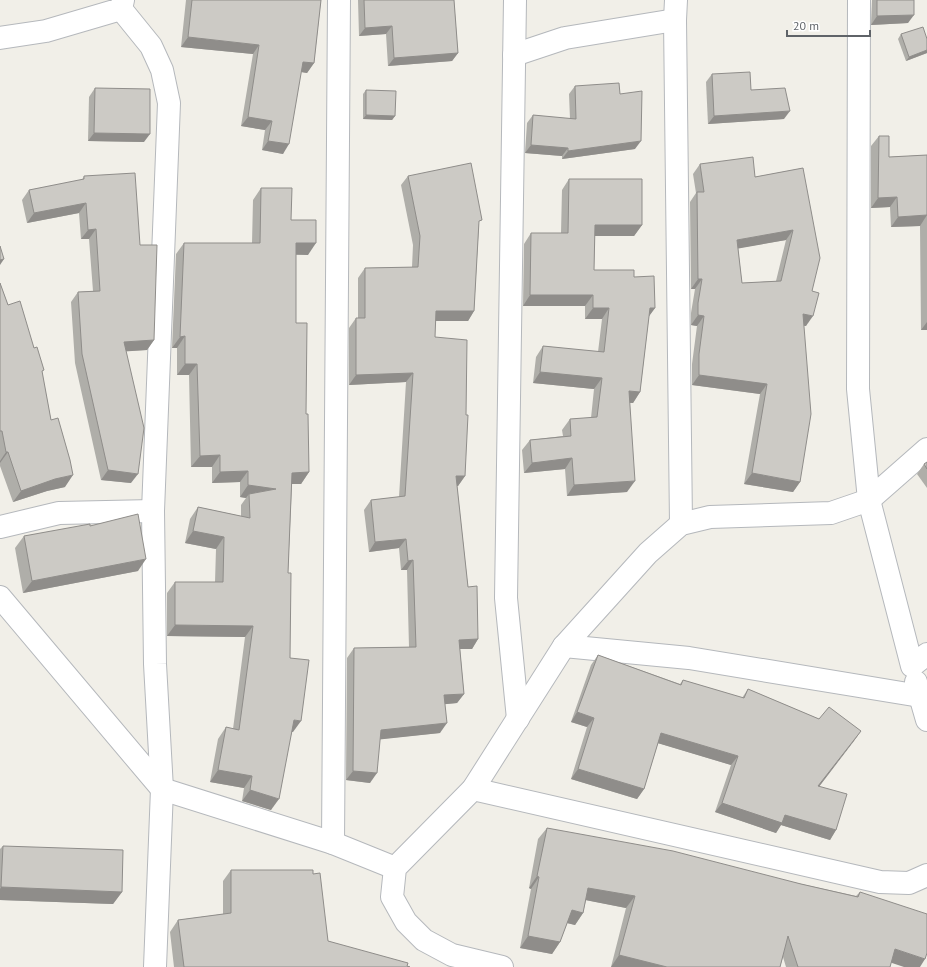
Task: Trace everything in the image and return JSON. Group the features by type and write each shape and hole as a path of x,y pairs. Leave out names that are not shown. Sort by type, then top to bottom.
{"street":[{"path":"333,843 339,0"},
{"path":"515,0 506,598 518,719"},
{"path":"859,0 858,389 869,500 919,660 920,696 927,720"},
{"path":"0,38 46,31 122,4 151,46 162,70 169,103 153,511 155,664 162,789 155,967"},
{"path":"514,55 565,38 676,10 681,524"},
{"path":"502,967 452,955 424,940 406,922 392,898 395,868 473,789 564,646 648,553 681,524 710,517 831,513 869,500 927,449"},
{"path":"0,527 59,513 153,511"},
{"path":"0,597 162,789 333,843 395,868"},
{"path":"564,646 689,658 920,696"},
{"path":"473,789 880,882 909,883 927,875"}],"building":[{"path":"192,0 321,0 314,63 303,62 289,144 268,141 272,121 248,117 259,45 188,37"},
{"path":"364,0 454,0 458,53 394,58 392,26 365,28"},
{"path":"877,0 914,0 914,15 877,16"},
{"path":"923,27 927,39 927,50 909,57 901,34"},
{"path":"750,72 751,90 785,88 790,111 714,116 712,74"},
{"path":"619,83 620,94 642,91 641,141 568,151 568,148 531,145 533,115 576,119 575,86"},
{"path":"95,88 150,89 150,134 94,133"},
{"path":"366,90 396,91 395,116 366,115"},
{"path":"879,136 889,136 889,157 927,155 927,215 898,217 897,197 878,198"},
{"path":"753,157 755,177 803,168 820,258 812,291 819,293 813,316 803,314 811,414 800,482 752,473 767,384 699,375 699,354 704,316 698,315 698,303 702,279 698,279 697,192 704,192 700,164","holes":["793,230 781,281 742,283 737,240"]},
{"path":"471,163 482,220 479,221 474,311 436,311 435,337 467,340 466,415 468,415 465,476 456,476 468,587 477,586 478,639 459,640 464,694 444,695 447,723 381,730 377,773 353,771 354,648 416,647 413,560 408,561 406,539 375,542 371,500 405,496 413,373 356,375 356,318 365,318 365,268 418,267 420,236 408,176"},
{"path":"135,173 140,245 157,245 154,340 124,342 144,428 138,474 108,470 82,354 78,292 100,291 96,229 88,230 86,203 34,213 29,190 84,179 84,176"},
{"path":"569,179 642,179 642,225 595,225 594,270 634,270 634,277 654,276 655,308 650,308 640,392 629,391 635,481 574,485 572,458 532,463 530,440 571,436 570,419 597,417 602,378 540,372 543,346 604,352 609,308 593,308 593,295 530,295 531,233 568,233"},
{"path":"261,188 292,188 291,220 316,220 316,243 296,243 296,323 307,323 306,414 308,414 309,472 292,473 288,573 291,573 290,658 309,660 301,721 294,720 279,799 250,790 252,776 218,770 226,727 239,730 253,626 175,625 175,582 223,582 224,537 193,531 198,507 250,518 249,494 276,489 248,485 248,471 220,472 220,455 200,456 197,364 185,364 185,336 180,337 184,243 260,243"},
{"path":"0,246 4,259 0,260"},
{"path":"0,283 8,305 20,301 34,348 37,347 44,370 42,371 51,420 58,418 73,475 55,479 21,491 8,452 6,452 2,431 0,431"},
{"path":"927,462 927,469 924,464"},
{"path":"138,514 146,559 32,581 24,536 90,524 90,526"},
{"path":"598,655 681,685 683,680 744,698 748,689 819,719 829,707 861,731 818,786 847,794 836,830 785,815 782,823 722,803 738,756 661,733 644,789 578,769 594,718 577,712"},
{"path":"547,828 673,851 858,897 860,892 927,914 927,953 925,959 895,949 890,967 798,967 788,936 780,967 667,967 619,955 635,896 588,888 583,913 572,910 560,942 528,936 539,877 537,876"},
{"path":"3,846 123,850 122,892 1,887"},
{"path":"231,870 313,870 313,874 320,873 328,941 408,963 407,966 410,967 184,967 178,920 231,913"}]}
